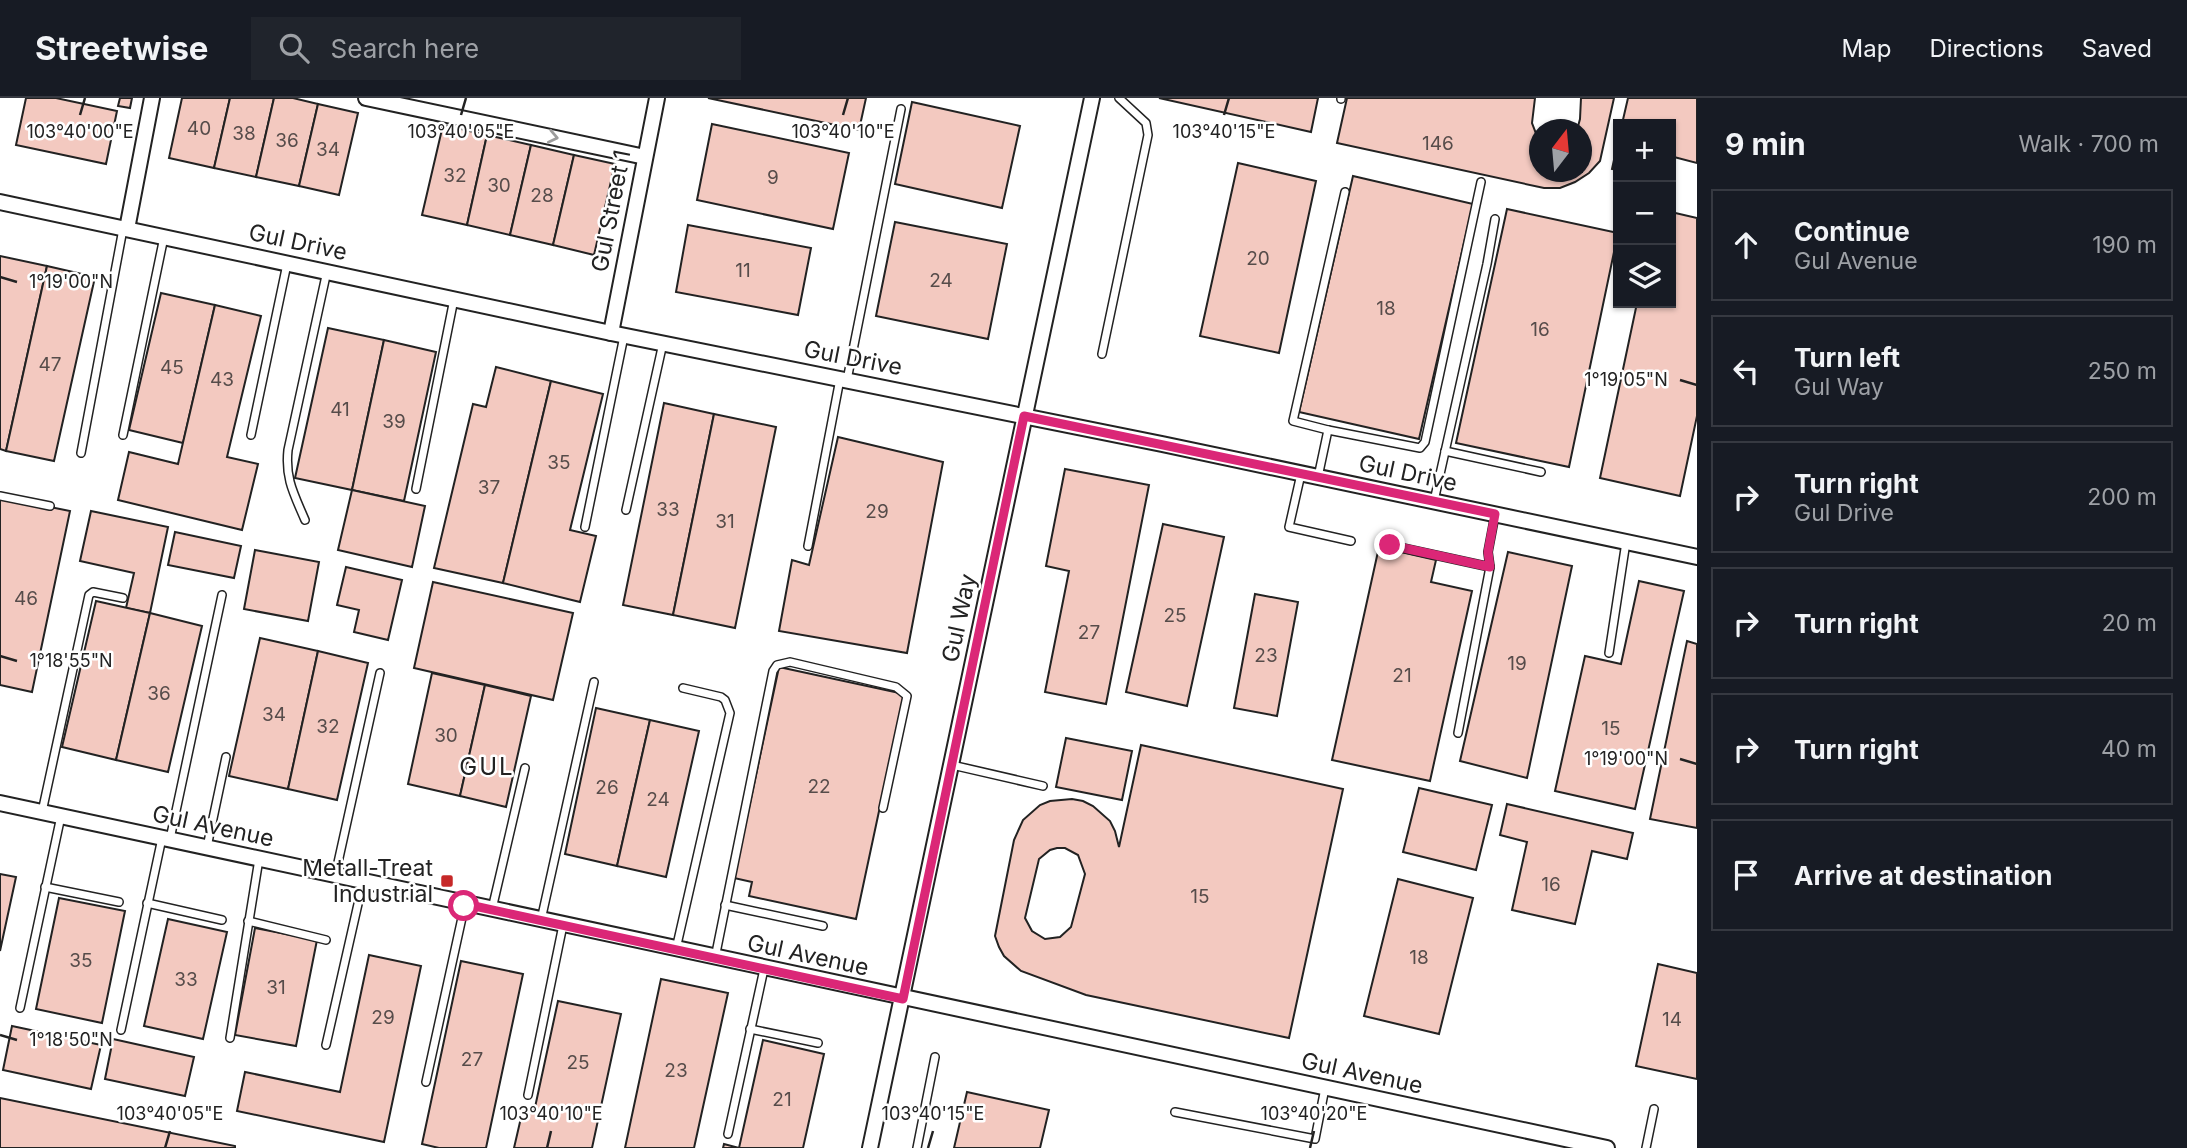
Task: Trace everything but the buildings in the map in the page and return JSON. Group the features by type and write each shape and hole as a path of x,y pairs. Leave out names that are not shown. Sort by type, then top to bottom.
{"street":[{"path":"125,228 152,98"},
{"path":"366,98 645,157"},
{"name":"Gul Street 1","path":"618,335 645,157 657,98"},
{"name":"Gul Way","path":"870,1148 1091,98"},
{"name":"Gul Drive","path":"0,202 618,335 1024,416 1697,557"},
{"name":"Gul Avenue","path":"0,803 1607,1148"}],"lane":[{"path":"1102,354 1148,135 1146,123 1119,98"},
{"path":"808,546 901,109"},
{"path":"1345,192 1293,418 1297,424 1414,448 1423,446 1481,182"},
{"path":"1434,502 1495,219"},
{"path":"81,453 125,228"},
{"path":"123,435 164,236"},
{"path":"251,435 287,263"},
{"path":"305,520 288,480 286,468 327,271"},
{"path":"416,489 454,299"},
{"path":"585,527 618,335"},
{"path":"626,510 663,343"},
{"path":"1318,477 1328,430"},
{"path":"1445,451 1541,472"},
{"path":"1301,474 1289,527 1351,541"},
{"path":"0,496 50,506"},
{"path":"1458,733 1490,567 1488,552 1495,514"},
{"path":"1609,653 1626,542"},
{"path":"1390,545 1490,567"},
{"path":"41,812 89,595 93,592 123,598"},
{"path":"121,1030 147,903 166,839 222,595"},
{"path":"715,958 777,665 790,662 896,687 907,696 883,808"},
{"path":"335,876 380,673"},
{"path":"541,920 594,682"},
{"path":"676,950 730,713 721,697 683,688"},
{"path":"207,848 226,757"},
{"path":"952,765 1043,786"},
{"path":"492,910 525,768"},
{"path":"20,1008 61,817"},
{"path":"230,1038 259,859"},
{"path":"326,1045 363,882"},
{"path":"45,887 119,902"},
{"path":"147,903 222,920"},
{"path":"426,1082 465,904"},
{"path":"725,905 823,926"},
{"path":"248,921 326,940"},
{"path":"528,1095 563,925"},
{"path":"728,1134 764,969"},
{"path":"750,1029 818,1044"},
{"path":"917,1148 935,1057"},
{"path":"1175,1112 1315,1139 1325,1088"},
{"path":"1646,1148 1654,1109"}],"place":[{"name":"Metall-Treat Industrial","path":"447,881"}],"district":[{"name":"GUL","path":"487,767"}],"route":[{"path":"464,906 465,904 903,999 1024,416 1495,514 1488,552 1490,567 1390,545"}]}
